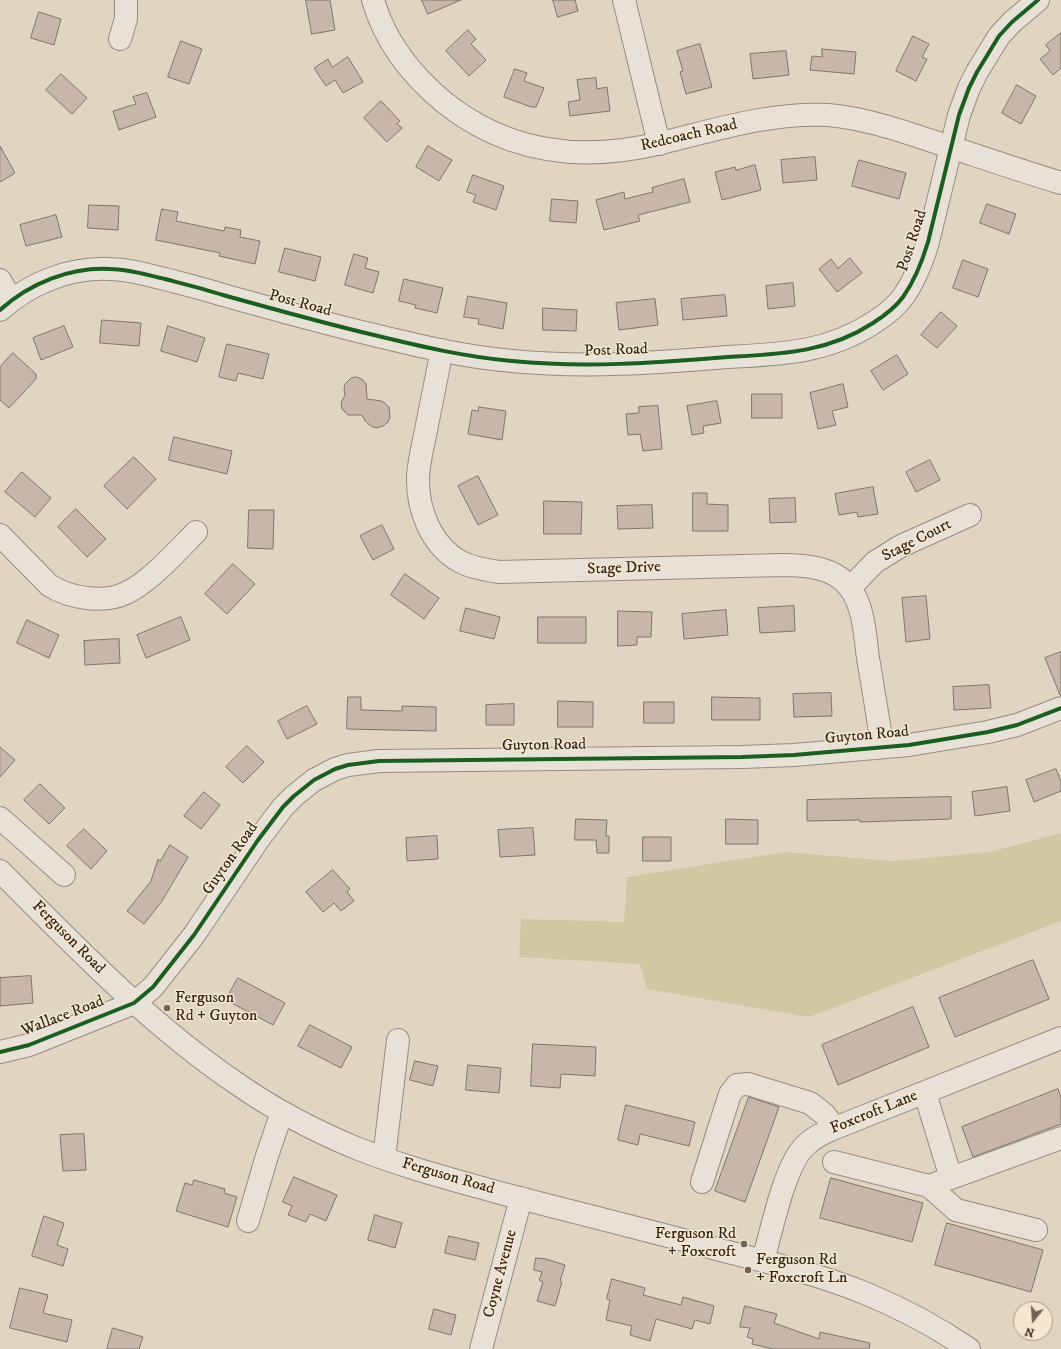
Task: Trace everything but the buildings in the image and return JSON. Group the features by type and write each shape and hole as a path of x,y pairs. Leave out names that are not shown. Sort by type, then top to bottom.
{"street":[{"path":"120,39 126,19 126,0"},
{"name":"Redcoach Road","path":"373,0 387,36 416,75 430,89 457,112 487,130 535,147 578,153 602,153 659,144 716,129 759,121 825,115 869,122 1061,183"},
{"path":"624,0 659,144"},
{"name":"Post Road","path":"5,305 33,286 64,274 99,269 121,270 142,273 273,310 367,333 442,350 512,361 543,364 606,364 681,361 792,353 831,344 864,328 886,314 898,304 910,286 922,260 928,242 959,115 976,72 999,36 1012,22 1038,0"},
{"path":"0,280 5,305"},
{"name":"Stage Drive","path":"442,350 420,463 418,488 422,512 432,535 447,553 462,563 490,571 511,572 802,565 827,572 837,577 850,588 860,612 882,746"},
{"name":"Stage Court","path":"850,588 875,562 901,546 970,515"},
{"path":"0,535 42,578 56,590 75,596 102,598 125,594 135,588 196,532"},
{"name":"Guyton Road","path":"134,1003 153,987 194,935 258,840 283,807 307,784 335,769 348,765 379,761 742,757 909,745 988,732 1017,725 1061,708"},
{"path":"0,818 64,875"},
{"name":"Ferguson Road","path":"0,871 94,966 134,1003 197,1055 240,1086 282,1112 313,1128 384,1158 458,1181 763,1261 830,1281 866,1294 920,1319 969,1349"},
{"name":"Wallace Road","path":"0,1052 29,1045 134,1003"},
{"name":"Foxcroft Lane","path":"763,1261 780,1200 796,1158 802,1149 815,1138 835,1128 1061,1038"},
{"path":"384,1158 398,1040"},
{"path":"702,1182 730,1094 737,1085 748,1084 810,1103 824,1114 835,1128"},
{"path":"925,1092 951,1178"},
{"path":"248,1221 266,1159 282,1112"},
{"path":"356,1147 371,1134 389,1114"},
{"path":"929,1186 1061,1138"},
{"path":"834,1162 929,1186 956,1210 1036,1230"},
{"name":"Coyne Avenue","path":"481,1349 521,1198"}],"shaded area":[{"path":"1061,833 1061,921 809,1017 647,989 640,964 519,957 521,919 624,922 627,877 785,852 892,861 990,852"}],"cycle path":[{"path":"0,310 24,292 51,279 80,271 117,269 138,272 165,279 336,326 442,351 494,359 539,363 620,364 767,355 803,350 838,341 856,333 885,315 900,301 907,291 918,271 928,242 959,115 969,88 999,36 1012,22 1038,0"},
{"path":"0,1052 29,1045 134,1003 153,987 194,935 258,840 283,807 314,780 335,769 348,765 379,761 742,757 794,755 909,745 988,732 1017,725 1061,708"}],"place":[{"name":"Ferguson Rd + Guyton","path":"167,1008"},
{"name":"Ferguson Rd + Foxcroft","path":"744,1244"},
{"name":"Ferguson Rd + Foxcroft Ln","path":"748,1270"}]}
